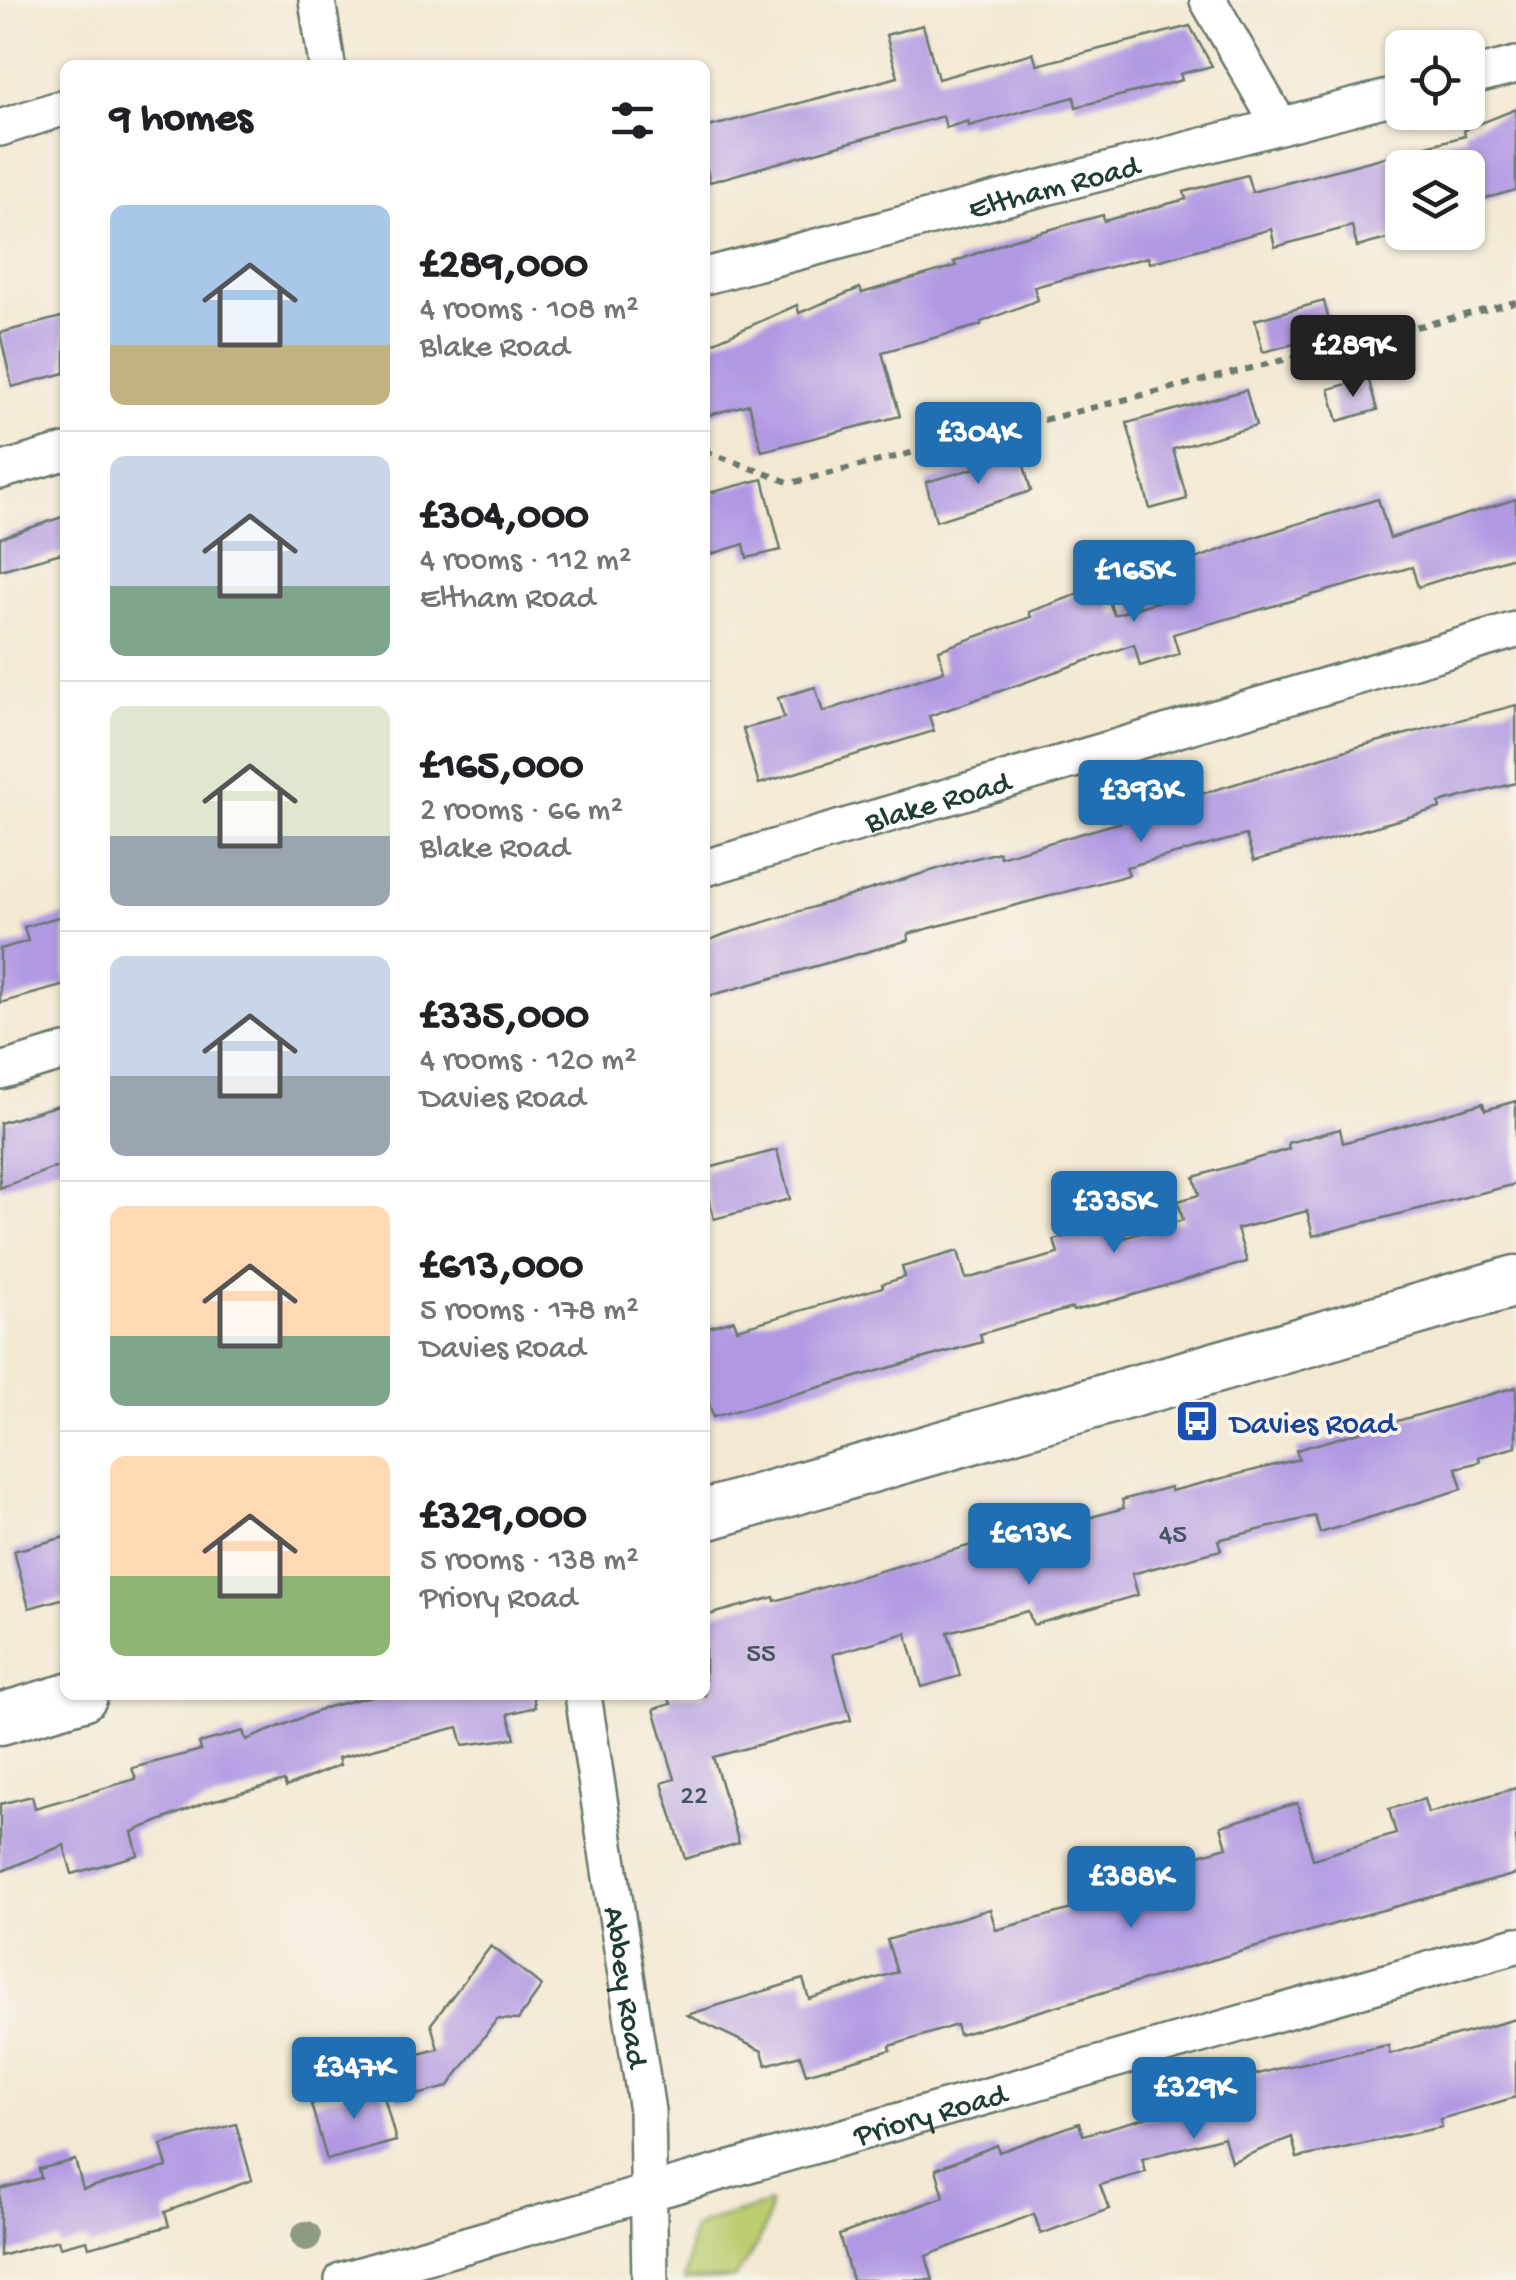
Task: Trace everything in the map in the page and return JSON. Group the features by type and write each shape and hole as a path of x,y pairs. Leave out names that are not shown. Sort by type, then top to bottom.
{"street":[{"path":"317,0 324,60"},
{"path":"1208,0 1280,126"},
{"path":"1485,72 1516,64"},
{"name":"Eltham Road","path":"710,275 1385,98"},
{"path":"0,128 60,109"},
{"path":"0,471 60,453"},
{"name":"Blake Road","path":"710,867 1516,630"},
{"path":"0,1071 60,1053"},
{"path":"710,1514 1516,1281"},
{"path":"0,1719 65,1700"},
{"name":"Abbey Road","path":"584,1700 647,2111 650,2280"},
{"name":"Priory Road","path":"343,2280 1516,1945"}],"path":[{"path":"710,453 792,484 1516,302"}],"green space":[{"path":"770,2203 758,2243 734,2278 684,2280 692,2230 703,2223"}],"building":[{"path":"923,25 938,79 1033,53 1037,65 1190,26 1212,66 1180,74 1182,80 1076,107 1074,97 969,126 968,121 946,128 943,116 710,182 710,127 898,77 886,35"},
{"path":"1516,109 1516,190 1485,198 1485,150 1412,150 1465,136 1464,130 1485,130 1485,122"},
{"path":"1385,157 1385,240 1357,247 1352,226 1275,247 1271,229 1150,263 1148,257 1034,287 1038,300 981,325 882,352 900,416 762,451 749,404 710,415 710,344 797,305 799,313 860,288 862,293 956,266 954,262 1011,240 1103,215 1104,221 1186,199 1184,192 1247,175 1252,192"},
{"path":"1324,301 1332,334 1263,352 1255,320"},
{"path":"60,317 60,374 12,387 0,333"},
{"path":"1368,378 1377,410 1338,421 1329,389"},
{"path":"1246,390 1256,426 1173,449 1187,499 1150,509 1127,423"},
{"path":"1021,455 1031,491 936,521 926,482"},
{"path":"763,479 781,550 747,558 744,544 710,554 710,493"},
{"path":"1378,499 1390,538 1516,499 1516,556 1418,587 1412,567 1173,634 1179,654 1140,666 1134,644 929,716 934,731 759,784 743,729 784,718 778,698 815,687 823,712 944,671 939,650 1031,617 1029,612 1103,585 1114,615 1192,591 1185,563"},
{"path":"60,518 60,553 0,570 0,538"},
{"path":"1516,705 1516,783 1254,861 1246,835 1126,867 1129,875 908,934 909,940 710,996 710,940 725,934 957,863 999,852 1000,857 1146,815 1145,811 1357,747"},
{"path":"60,916 60,986 0,1003 0,949 28,941 24,927"},
{"path":"1516,1101 1516,1184 1313,1236 1307,1211 1237,1229 1247,1262 980,1334 982,1342 713,1417 710,1327 734,1320 737,1329 883,1287 882,1284 905,1277 902,1267 958,1251 966,1279 1058,1254 1054,1240 1110,1225 1114,1241 1183,1220 1178,1201 1199,1195 1194,1177 1289,1149 1288,1143 1340,1129 1343,1143 1483,1103 1485,1110"},
{"path":"60,1105 60,1166 0,1188 0,1123"},
{"path":"777,1150 790,1199 714,1219 710,1168"},
{"path":"1516,1387 1516,1447 1456,1468 1462,1489 1320,1533 1315,1516 1218,1540 1221,1550 1132,1574 1138,1595 1033,1625 1028,1611 948,1632 960,1676 922,1687 906,1633 833,1654 851,1720 713,1757 739,1843 685,1859 662,1783 675,1779 654,1709 671,1704 670,1700 710,1700 710,1615 774,1597 775,1601 1010,1534 1011,1539 1124,1508 1122,1500 1170,1487 1171,1491 1299,1459 1296,1450"},
{"path":"60,1538 60,1599 29,1608 14,1551"},
{"path":"355,1700 534,1700 535,1707 508,1714 515,1738 463,1745 458,1727 338,1758 340,1765 286,1787 284,1781 204,1803 132,1832 138,1855 72,1874 64,1845 0,1872 0,1804 32,1796 35,1808 136,1779 132,1768 201,1750 199,1743 243,1731 246,1740"},
{"path":"1516,1788 1516,1874 959,2035 956,2025 890,2046 891,2050 806,2074 800,2055 766,2065 762,2051 687,2015 803,1979 809,1999 897,1972 887,1940 990,1909 996,1930 1104,1900 1102,1892 1116,1888 1114,1880 1227,1847 1221,1826 1297,1803 1313,1859 1396,1834 1389,1809 1424,1799 1428,1813"},
{"path":"491,1946 542,1986 518,2020 497,2019 448,2087 398,2100 388,2062 438,2049 431,2024"},
{"path":"1516,2019 1516,2097 1440,2119 1442,2127 1297,2158 1292,2137 1231,2162 1224,2137 1142,2159 1146,2172 1100,2185 1109,2209 1041,2234 1034,2214 926,2256 933,2280 852,2280 839,2235 944,2197 936,2169 997,2145 999,2152 1079,2123 1083,2135 1214,2099 1210,2087 1276,2069 1388,2045 1390,2054"},
{"path":"381,2085 396,2141 327,2160 311,2104"},
{"path":"236,2124 252,2180 165,2212 169,2226 89,2247 87,2240 60,2247 58,2240 0,2256 0,2189 41,2178 39,2169 75,2160 83,2189 167,2167 161,2145"}],"place":[{"name":"Davies Road","path":"1197,1421"}]}
